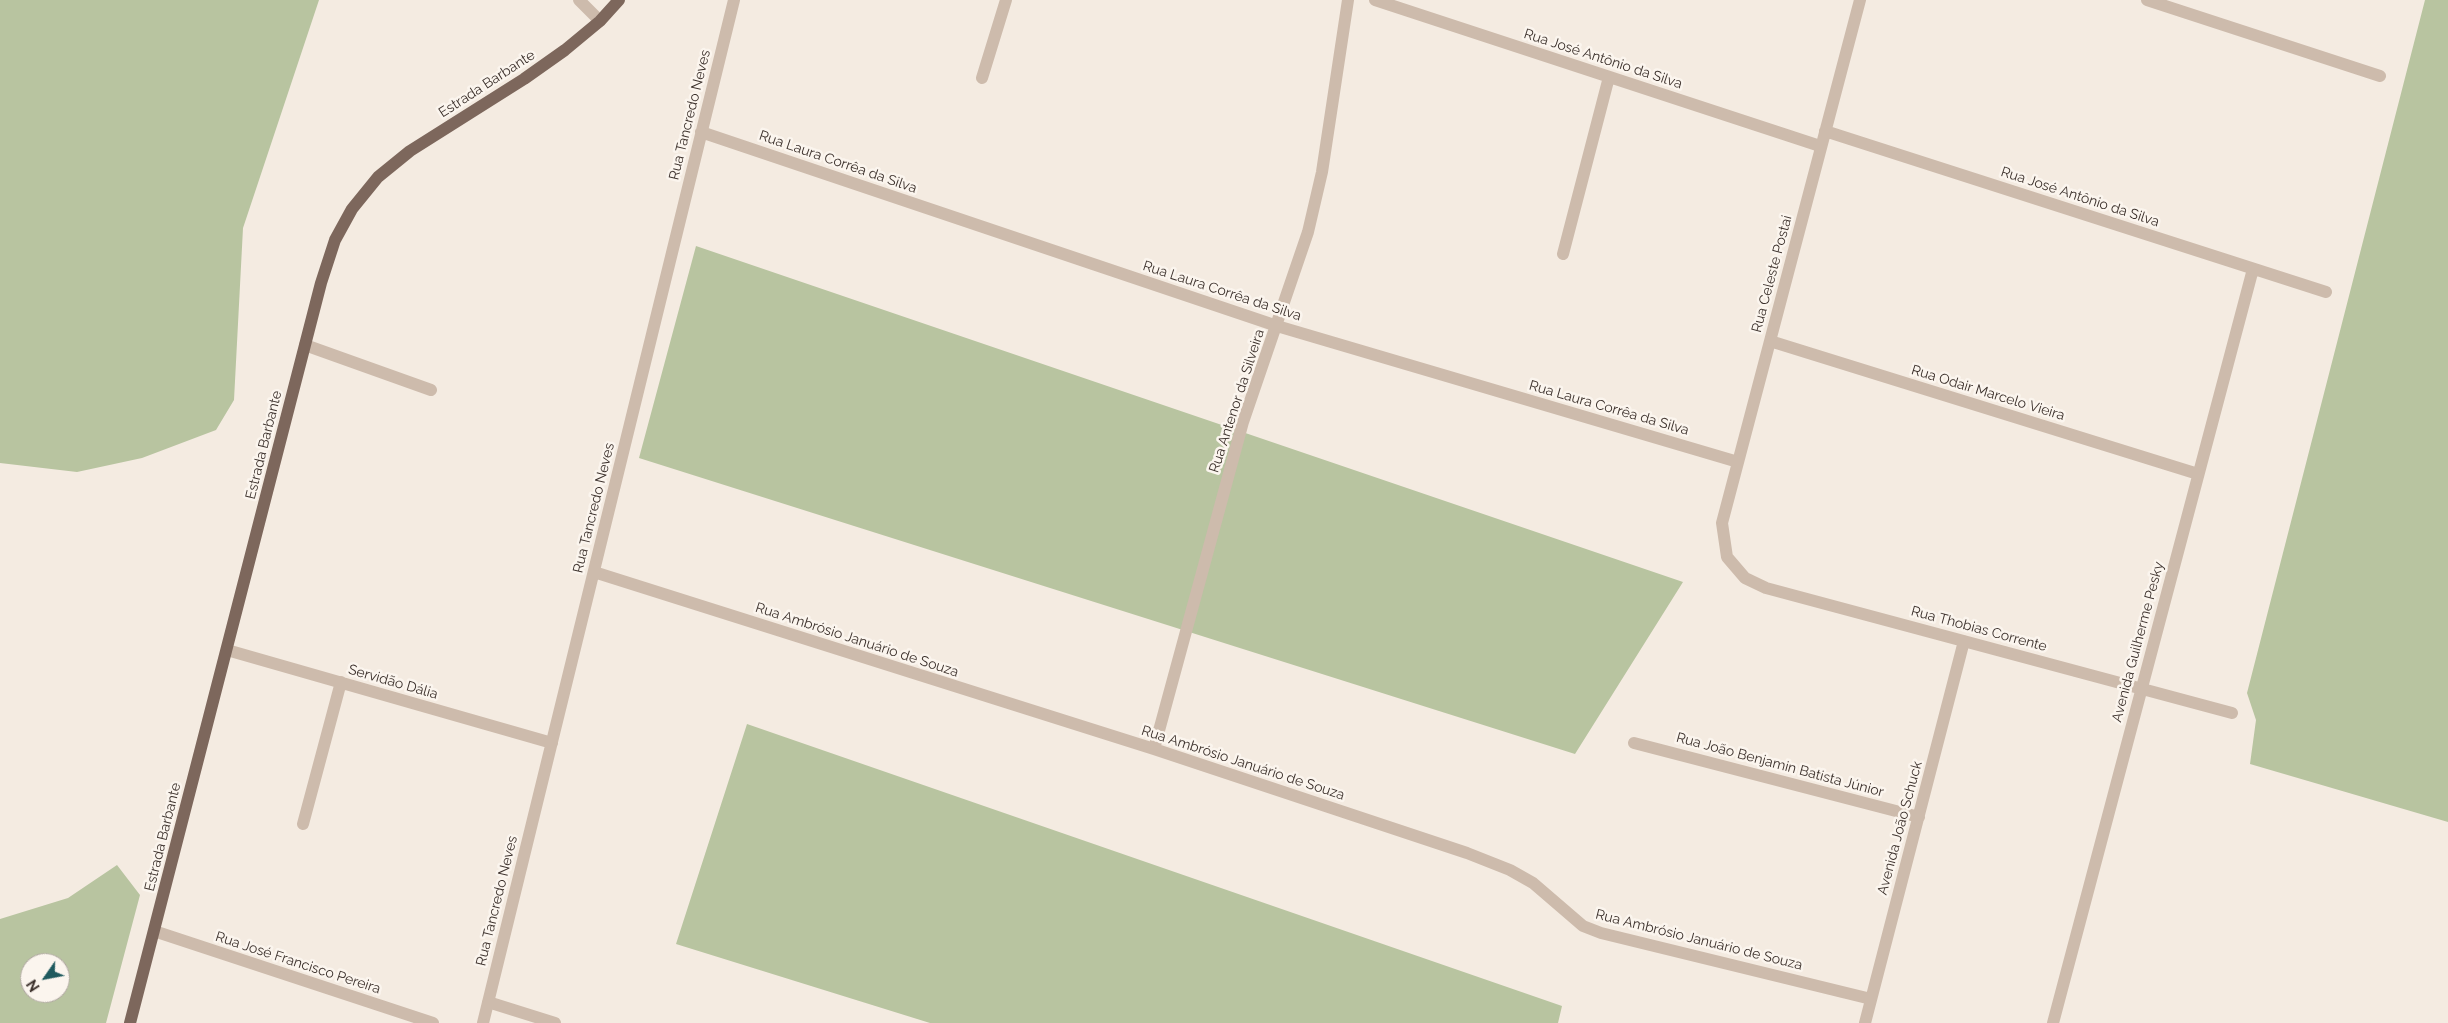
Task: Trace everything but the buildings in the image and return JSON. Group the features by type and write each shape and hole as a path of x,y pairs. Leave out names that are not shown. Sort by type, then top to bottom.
{"main road":[{"name":"Estrada Barbante","path":"130,1023 305,345 335,240 352,209 378,177 410,151 524,79 565,50 600,21 619,0"}],"street":[{"path":"578,0 600,21"},
{"name":"Rua Tancredo Neves","path":"483,1023 734,0"},
{"path":"982,78 1006,0"},
{"name":"Rua Antenor da Silveira","path":"1154,750 1243,422 1277,326 1316,202 1348,0"},
{"name":"Rua José Antônio da Silva","path":"1376,0 1820,146"},
{"name":"Rua Celeste Postai","path":"1727,557 1722,522 1860,0"},
{"path":"2147,0 2380,76"},
{"path":"1563,254 1609,77"},
{"name":"Rua José Antônio da Silva","path":"1825,131 2326,292"},
{"name":"Rua Laura Corrêa da Silva","path":"701,132 1277,326 1738,462"},
{"name":"Avenida Guilherme Pesky","path":"2052,1023 2253,269"},
{"name":"Rua Odair Marcelo Vieira","path":"1770,341 2198,474"},
{"path":"305,345 431,390"},
{"name":"Rua Thobias Corrente","path":"1727,557 1744,578 1766,588 2232,713"},
{"name":"Rua Ambrósio Januário de Souza","path":"594,572 1154,750 1467,853 1510,870 1533,883 1583,926 1601,933 1871,999"},
{"name":"Avenida João Schuck","path":"1865,1023 1964,641"},
{"name":"Servidão Dália","path":"227,650 552,742"},
{"path":"303,824 341,682"},
{"name":"Rua João Benjamin Batista Júnior","path":"1634,743 1918,817"},
{"name":"Rua José Francisco Pereira","path":"154,932 433,1023"},
{"path":"488,1002 555,1023"}],"green space":[{"path":"0,0 319,0 243,228 234,400 216,430 142,458 77,472 0,463"},
{"path":"2425,0 2448,0 2448,822 2250,764 2256,720 2247,693"},
{"path":"696,246 1683,582 1575,754 639,458"},
{"path":"747,724 1562,1006 1558,1023 930,1023 676,944"},
{"path":"117,865 140,895 106,1023 0,1023 0,919 68,898"}]}
